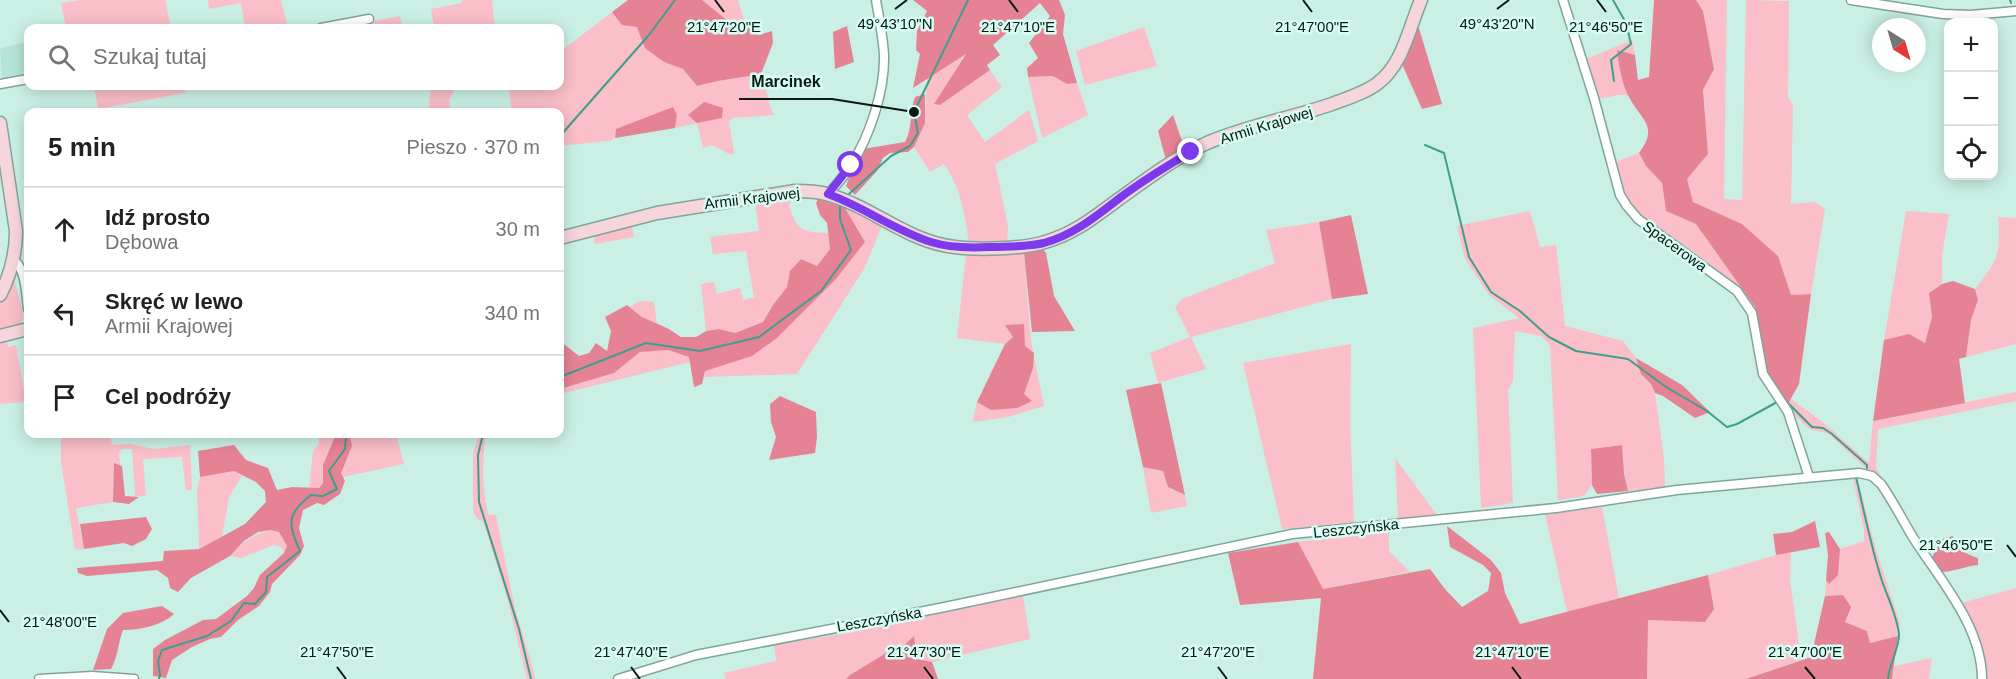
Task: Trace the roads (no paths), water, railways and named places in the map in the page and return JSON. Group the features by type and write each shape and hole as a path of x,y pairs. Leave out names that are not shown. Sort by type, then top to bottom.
{"street":[{"path":"828,194 851,165 866,137 875,110 883,73 884,55 876,0"},
{"name":"Armii Krajowej","path":"564,237 657,213 775,192 816,191 858,206 908,233 934,243 956,248 1019,247 1043,243 1086,224 1171,163 1205,144 1230,134 1316,110 1376,85 1390,72 1398,59 1421,0"},
{"name":"Spacerowa","path":"1563,0 1594,98 1620,195 1638,219 1737,291 1742,298 1752,313 1763,374 1788,412 1809,477"},
{"path":"1851,0 1943,14 2016,12"},
{"path":"342,24 369,19"},
{"path":"0,84 24,80"},
{"path":"0,123 16,231 14,260 0,295"},
{"path":"14,260 18,264 24,283"},
{"path":"0,336 24,330"},
{"name":"Leszczyńska","path":"618,679 696,655 940,608 1292,534 1556,508 1677,490 1859,473 1872,476 1881,484 1974,636 1980,658 1982,679"},
{"path":"39,679 92,676 134,679"}],"waterway":[{"path":"564,131 649,35 675,0"},
{"path":"849,194 891,156 910,146 918,133 914,112 968,0"},
{"path":"1613,0 1626,23 1631,44 1611,60 1614,81"},
{"path":"1425,145 1444,153 1469,257 1491,292 1520,311 1549,337 1576,351 1628,359 1666,387 1707,411 1727,427 1779,401"},
{"path":"564,375 646,343 700,351 759,337 821,291 851,250 840,219 840,205"},
{"path":"1784,399 1812,427 1823,428 1832,434 1867,465 1867,468"},
{"path":"159,679 158,661 162,650 207,636 231,621 244,603 255,604 266,592 267,577 300,551 293,534 293,514 311,495 323,496 337,489 329,471 345,449 346,438"},
{"path":"482,438 478,455 479,502 519,629 531,679"},
{"path":"1856,477 1874,555 1898,627 1898,644 1888,679"}],"place":[{"name":"Marcinek","path":"914,112"}]}
